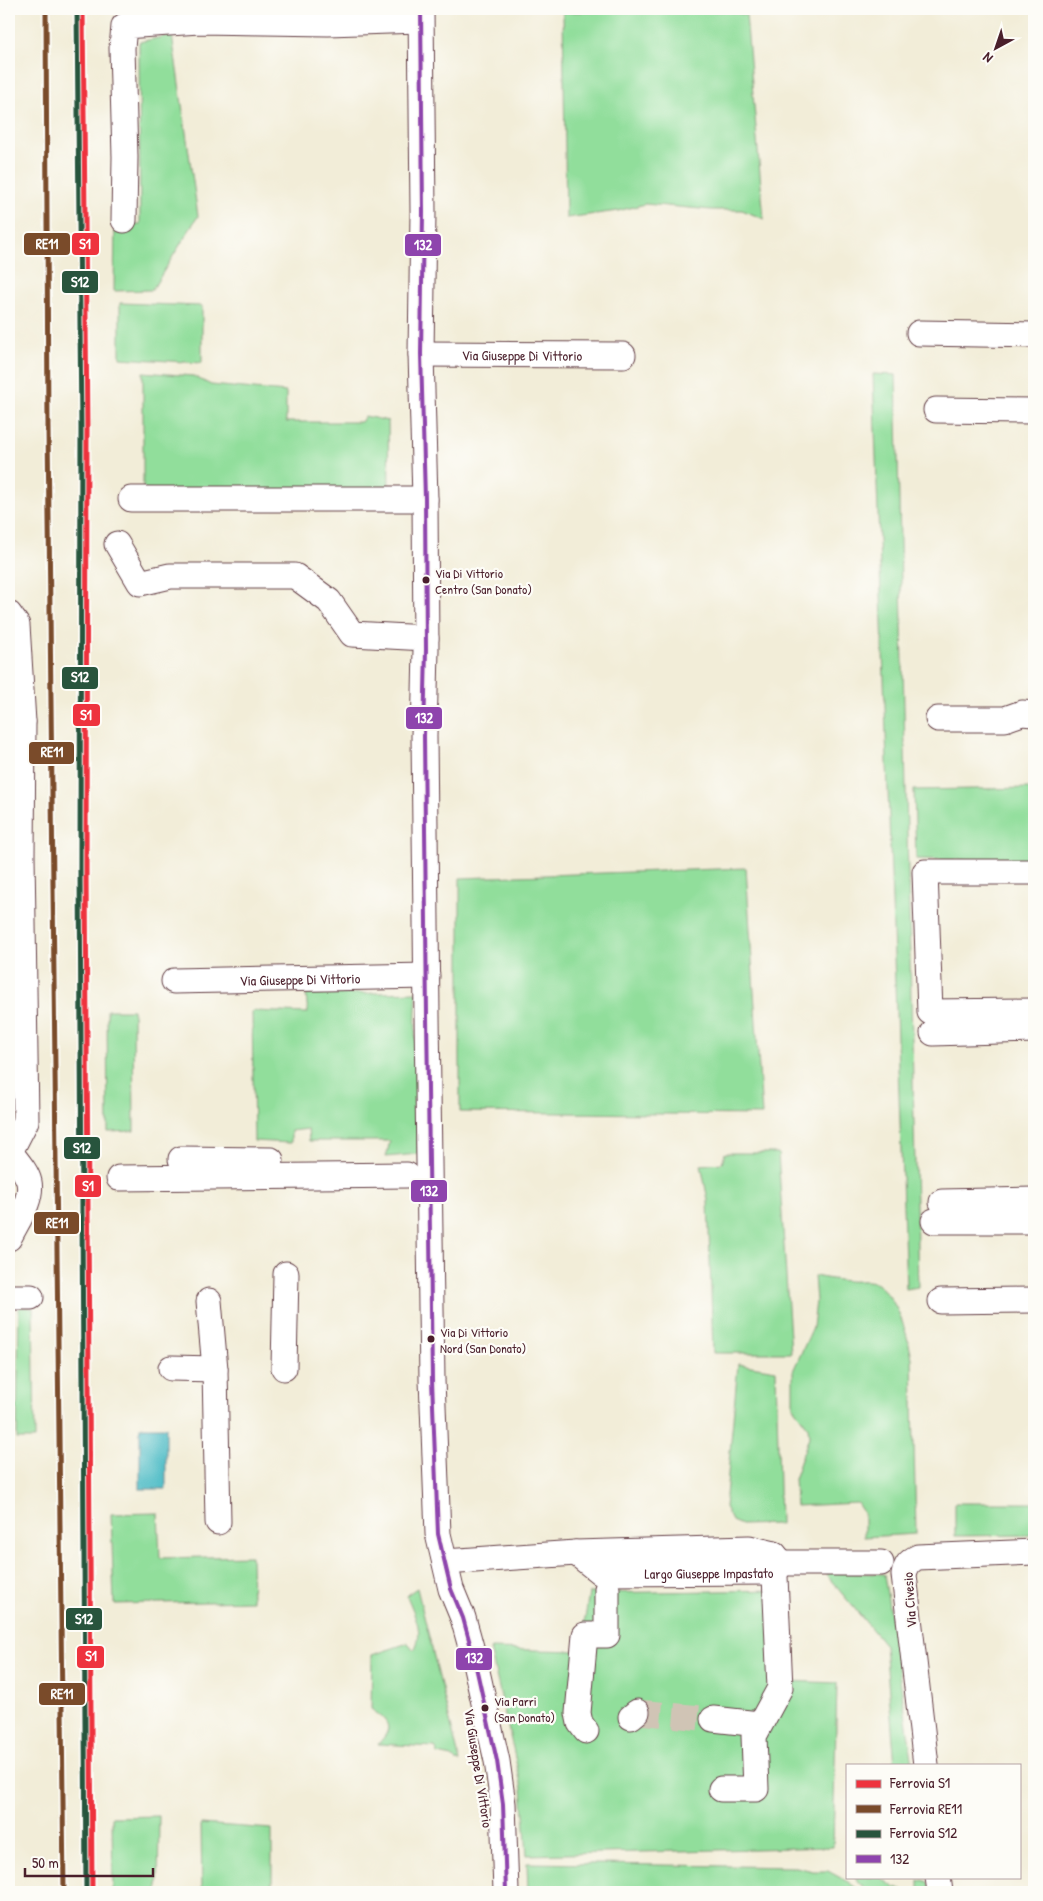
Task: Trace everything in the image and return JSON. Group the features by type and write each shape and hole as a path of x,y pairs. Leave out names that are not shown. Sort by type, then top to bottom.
{"street":[{"path":"124,220 125,157 122,48 124,26 199,21 328,23 421,14"},
{"name":"Via Giuseppe Di Vittorio","path":"421,14 423,197 421,354 426,638 424,736 432,1380 438,1534 451,1589 463,1618 474,1658 496,1761 503,1804 498,1848"},
{"path":"919,333 1034,335"},
{"name":"Via Giuseppe Di Vittorio","path":"421,354 623,355"},
{"path":"936,410 1034,411"},
{"path":"131,499 425,499"},
{"path":"117,544 140,583 170,576 295,576 329,601 352,634 426,638"},
{"path":"9,614 16,626 16,856 26,1122 9,1152 18,1163 29,1183 26,1206 9,1238"},
{"path":"938,719 1005,720 1022,713 1034,714"},
{"path":"1034,872 925,872 930,1012 1034,1011"},
{"name":"Via Giuseppe Di Vittorio","path":"174,981 427,976"},
{"path":"932,1033 1034,1030"},
{"path":"181,1159 429,1162"},
{"path":"120,1178 407,1175"},
{"path":"1034,1200 938,1211 1034,1220"},
{"path":"284,1368 286,1274"},
{"path":"941,1301 1034,1300"},
{"path":"209,1301 215,1368 218,1522"},
{"path":"171,1368 215,1368"},
{"name":"Largo Giuseppe Impastato","path":"445,1562 576,1553 749,1548 777,1563"},
{"path":"694,1549 696,1573"},
{"name":"Via Civesio","path":"926,1764 904,1575 906,1567 910,1560 918,1557 1034,1552"},
{"name":"Largo Giuseppe Impastato","path":"576,1553 601,1573 762,1571 777,1563"},
{"path":"721,1789 756,1789 754,1736 780,1688 777,1563 881,1563"},
{"path":"586,1731 580,1723 578,1713 585,1635 607,1635 607,1589"},
{"path":"713,1720 759,1724"},
{"path":"492,1892 498,1848"},
{"path":"498,1848 499,1892"},
{"path":"498,1848 506,1892"},
{"path":"938,1878 940,1892"}],"green space":[{"path":"728,11 746,15 764,219 742,210 712,210 645,204 618,211 566,218 563,12"},
{"path":"172,35 198,216 152,290 114,291 115,224 140,224 139,42"},
{"path":"120,303 202,306 202,363 120,358"},
{"path":"143,372 193,376 211,385 286,392 286,422 361,422 365,416 388,421 389,493 143,491"},
{"path":"873,374 896,375 918,1287 906,1289"},
{"path":"1034,788 1034,862 916,859 914,790"},
{"path":"746,868 762,1115 460,1112 460,878"},
{"path":"417,992 418,1154 386,1157 390,1141 309,1141 308,1129 291,1131 291,1143 254,1141 252,1011 308,1013 306,995"},
{"path":"107,1010 133,1010 134,1131 108,1132"},
{"path":"725,1153 778,1153 791,1353 713,1353 708,1200 701,1165 722,1163"},
{"path":"814,1276 875,1283 890,1297 900,1317 912,1358 916,1534 864,1537 864,1514 857,1503 796,1506 794,1479 809,1437 808,1427 793,1407 793,1371 813,1327 816,1301"},
{"path":"19,1307 33,1308 35,1439 17,1439"},
{"path":"738,1364 776,1370 780,1524 741,1525 732,1521 725,1507"},
{"path":"955,1503 1034,1503 1034,1535 955,1536"},
{"path":"158,1513 160,1558 251,1556 252,1601 114,1604 111,1514"},
{"path":"824,1572 884,1574 913,1764 895,1764 885,1645"},
{"path":"417,1588 460,1762 452,1757 438,1754 435,1747 378,1744 388,1729 382,1717 371,1709 372,1655 408,1643 414,1650 419,1636 415,1616 407,1596"},
{"path":"784,1590 786,1681 837,1683 833,1847 527,1855 522,1788 490,1649 580,1651 589,1593"},
{"path":"159,1816 158,1892 113,1892 112,1817"},
{"path":"201,1824 272,1829 272,1892 202,1892"},
{"path":"527,1863 796,1867 813,1871 828,1871 862,1892 528,1892"},
{"path":"856,1878 881,1878 895,1888 910,1892 868,1892"},
{"path":"923,1880 928,1882 931,1892 910,1892 919,1890 919,1881"}],"water":[{"path":"140,1427 166,1427 166,1489 140,1489"}],"tunnel":[{"path":"637,1712 713,1719"}],"rail line":[{"name":"RE11","path":"46,9 48,428 64,1892"},
{"name":"S12","path":"77,9 81,428 80,869 86,1892"},
{"name":"S1","path":"83,9 87,428 86,869 92,1892"}],"transit line":[{"name":"132","path":"421,9 423,212 421,354 425,499 426,649 424,736 427,1016 432,1380 438,1534 451,1589 463,1618 474,1658 497,1761 503,1804 506,1892"}],"place":[{"name":"Via Di Vittorio Centro (San Donato)","path":"426,580"},
{"name":"Via Di Vittorio Nord (San Donato)","path":"431,1339"},
{"name":"Via Parri (San Donato)","path":"485,1708"}]}
